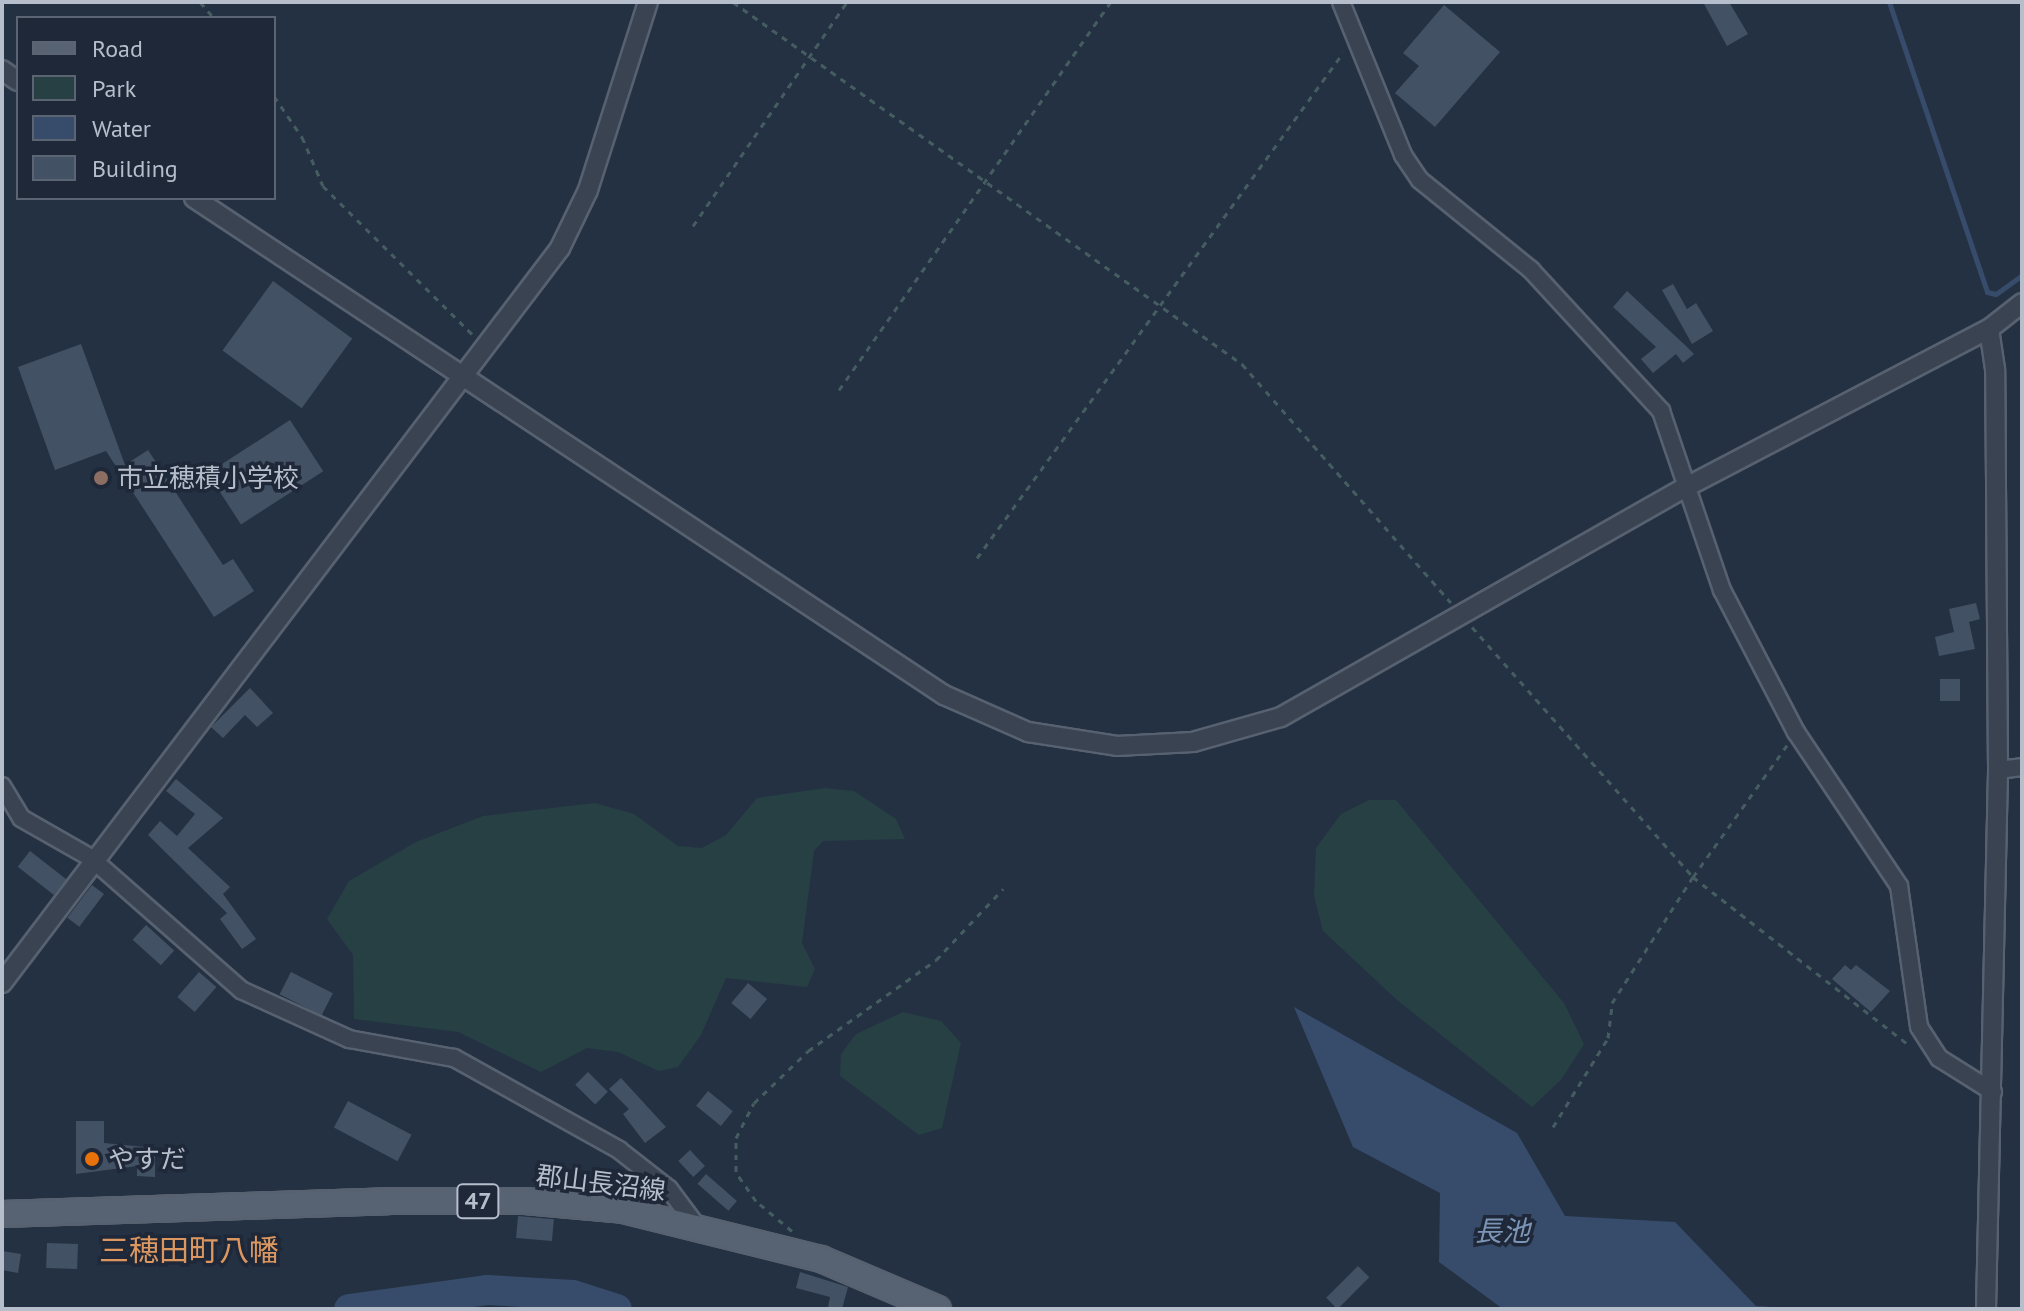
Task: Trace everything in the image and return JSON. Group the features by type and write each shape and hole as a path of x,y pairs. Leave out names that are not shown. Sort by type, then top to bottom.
{"main road":[{"name":"郡山長沼線","path":"2,1214 525,1201 623,1210 695,1224 788,1250 938,1309"}],"street":[{"path":"2,983 91,858 560,248 588,190 648,2"},
{"path":"1341,2 1357,34 1403,155 1420,180 1531,270 1626,366 1661,411 1690,485 1722,590 1796,732 1899,886 1915,1009 1929,1044 1963,1076 1993,1092"},
{"path":"197,200 911,675 1028,732 1144,748 1214,737 1281,717 1464,618 1690,485 1989,329 2022,303"},
{"path":"1986,1309 1998,770 1995,369 1989,329"},
{"path":"1998,770 2022,767"},
{"path":"2,786 21,818 91,858 241,990 349,1039 454,1058 619,1150 669,1189 695,1224"}],"path":[{"path":"733,2 1164,304 1254,375 1693,877 1902,1042 1929,1044"},
{"path":"693,226 847,2"},
{"path":"839,390 1111,2"},
{"path":"977,558 1357,34"},
{"path":"276,99 307,145 323,186 486,345"},
{"path":"1553,1127 1608,1038 1612,1003 1693,877 1796,732"},
{"path":"788,1250 789,1223 756,1201 736,1172 736,1138 754,1103 808,1051 936,960 1003,889"}],"green space":[{"path":"825,788 854,791 896,819 905,839 823,841 814,851 802,943 815,969 807,987 726,978 701,1035 678,1067 659,1071 618,1052 587,1048 541,1072 458,1032 354,1019 353,955 327,919 349,881 416,842 483,816 595,803 634,814 678,846 702,848 726,835 757,798"},
{"path":"1369,800 1396,800 1564,1003 1584,1044 1561,1080 1532,1107 1397,1000 1323,931 1314,896 1316,848 1341,814"},
{"path":"903,1012 941,1021 961,1043 942,1128 919,1135 840,1076 841,1054 856,1034"}],"water":[{"name":"長池","path":"1294,1007 1517,1133 1565,1216 1675,1222 1756,1306 1803,1309 1503,1309 1439,1262 1440,1193 1353,1147"}],"building":[{"path":"1703,2 1729,2 1748,34 1727,46"},
{"path":"1444,5 1500,52 1435,127 1395,93 1419,66 1403,53"},
{"path":"273,281 352,339 302,408 222,351"},
{"path":"1673,284 1687,309 1696,303 1713,331 1692,344 1662,290"},
{"path":"1627,291 1694,354 1683,363 1676,354 1653,373 1641,359 1656,347 1613,307"},
{"path":"81,344 125,465 148,450 223,565 233,559 254,591 214,617 106,451 55,470 18,367"},
{"path":"290,420 323,471 241,525 208,473"},
{"path":"1976,603 1980,619 1969,622 1975,649 1939,656 1935,637 1954,632 1949,609"},
{"path":"1940,679 1960,679 1960,701 1940,701"},
{"path":"250,688 273,713 257,727 245,715 223,738 211,727"},
{"path":"176,779 223,818 188,848 230,887 223,894 256,939 242,949 220,919 227,913 148,835 160,821 177,836 195,814 166,791"},
{"path":"30,851 66,879 54,895 18,867"},
{"path":"92,885 104,894 79,927 67,918"},
{"path":"146,925 174,950 161,965 133,940"},
{"path":"1845,965 1851,970 1856,965 1890,991 1871,1012 1832,979"},
{"path":"199,972 216,987 195,1012 177,997"},
{"path":"291,972 333,993 322,1016 280,994"},
{"path":"748,983 767,999 750,1019 731,1003"},
{"path":"588,1072 608,1092 595,1105 575,1085"},
{"path":"621,1078 666,1127 645,1143 623,1114 629,1109 609,1089"},
{"path":"708,1091 733,1111 721,1126 696,1106"},
{"path":"348,1101 412,1135 397,1161 334,1127"},
{"path":"76,1121 104,1121 104,1143 155,1148 155,1177 137,1176 137,1166 76,1174"},
{"path":"690,1150 705,1166 693,1177 678,1161"},
{"path":"706,1174 737,1201 728,1211 697,1184"},
{"path":"518,1216 554,1219 552,1241 516,1238"},
{"path":"47,1243 78,1244 77,1269 46,1268"},
{"path":"2,1251 21,1254 18,1273 2,1270"},
{"path":"1358,1266 1369,1277 1338,1309 1326,1298"},
{"path":"800,1272 848,1287 842,1309 828,1307 830,1297 796,1288"}],"waterway":[{"path":"1889,2 1987,292 1996,294 2022,275"},
{"path":"349,1309 487,1290 573,1295 617,1309"}],"place":[{"name":"市立穂積小学校","path":"101,478"},
{"name":"やすだ","path":"92,1159"}],"district":[{"name":"三穂田町八幡","path":"189,1250"}]}
